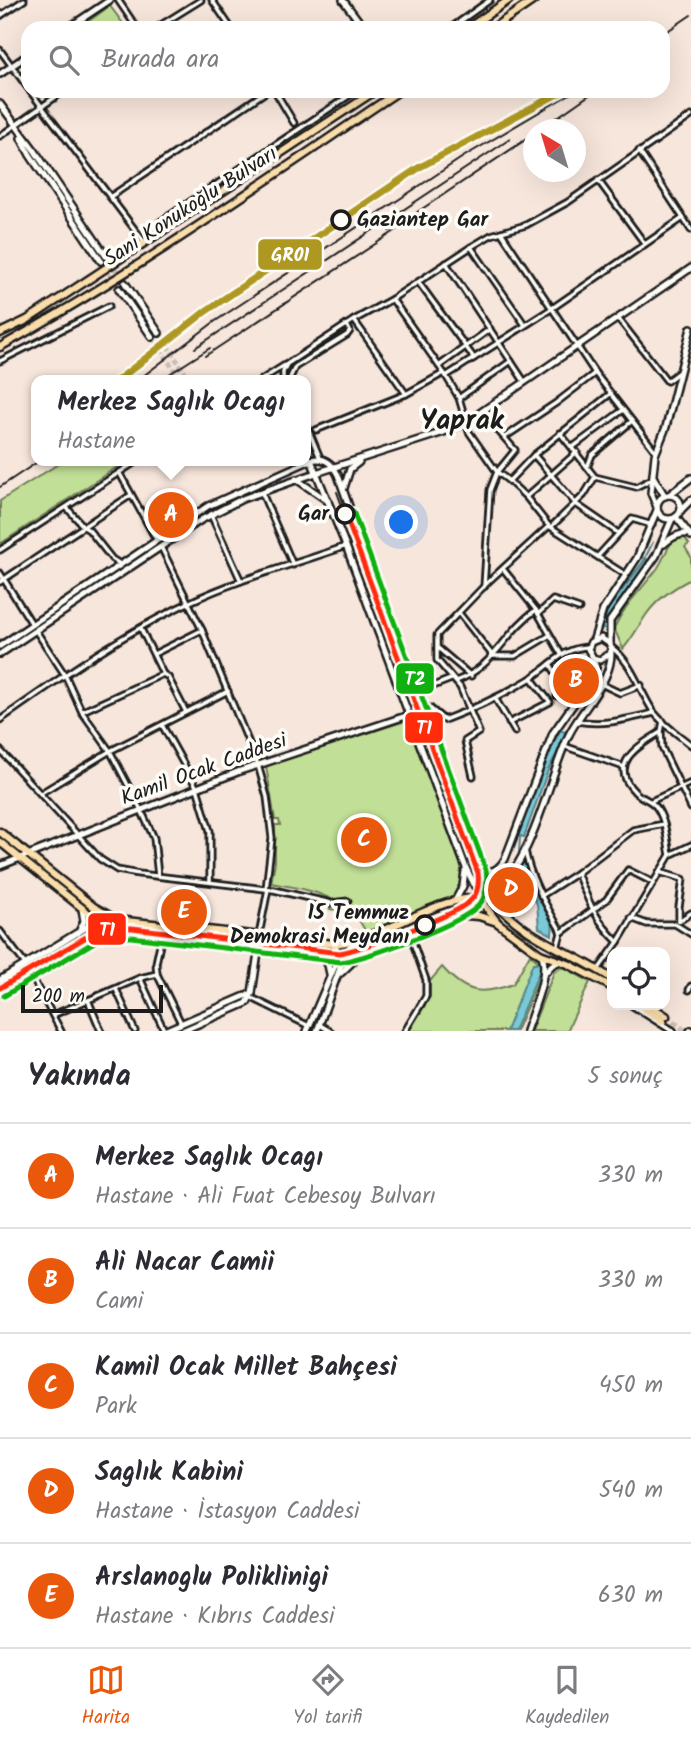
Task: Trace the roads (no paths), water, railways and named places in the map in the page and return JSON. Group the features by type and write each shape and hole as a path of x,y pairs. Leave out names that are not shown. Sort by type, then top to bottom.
{"main road":[{"path":"478,21 509,0"},
{"path":"503,21 534,0"},
{"name":"Sani Konukoğlu Bulvarı","path":"0,333 27,320 364,98"},
{"name":"Sani Konukoğlu Bulvarı","path":"0,347 45,322 237,200 389,98"},
{"path":"0,832 94,907 117,920 258,937 334,944 353,943 456,899 492,898 507,916 534,937 607,976"},
{"path":"0,842 100,921 118,930 321,955 341,956 410,934 462,915 481,900"},
{"path":"481,900 498,923"},
{"path":"462,915 479,916 498,923 541,954 582,970 607,986"},
{"path":"648,1010 665,1019 655,1010"}],"street":[{"path":"0,16 24,0"},
{"path":"78,21 110,0"},
{"path":"118,0 132,21"},
{"path":"167,21 201,0"},
{"path":"212,0 226,21"},
{"path":"343,0 359,21"},
{"path":"461,21 490,0"},
{"path":"0,50 21,79"},
{"path":"0,74 21,60"},
{"path":"35,98 145,243"},
{"path":"0,136 54,98"},
{"path":"110,197 257,98"},
{"path":"279,98 294,123"},
{"path":"160,222 346,98"},
{"path":"0,104 35,151 103,259"},
{"path":"269,375 471,247 501,232 526,226 548,215 691,116"},
{"path":"639,151 691,229"},
{"path":"598,180 645,244"},
{"path":"316,430 406,394 474,358 551,309 683,218"},
{"path":"501,232 595,373 656,452"},
{"path":"471,247 525,325"},
{"path":"446,263 524,381"},
{"path":"0,646 120,564 261,491 465,423 691,268"},
{"path":"418,282 474,358"},
{"path":"125,283 159,333"},
{"path":"119,289 152,337"},
{"path":"392,299 445,374 459,398 465,423 496,472 526,497 551,526 626,575"},
{"path":"0,361 109,306"},
{"path":"618,318 667,381 680,372"},
{"path":"354,320 406,394"},
{"path":"289,375 295,367 346,335 350,331 347,325"},
{"path":"690,535 674,518 661,516 652,492 656,452 666,427 691,328"},
{"path":"439,366 490,329"},
{"path":"459,398 511,361"},
{"path":"681,361 691,364"},
{"path":"284,375 287,364"},
{"path":"505,438 595,373"},
{"path":"509,481 534,454 610,394"},
{"path":"573,447 623,410"},
{"path":"482,412 515,450 496,472 490,490 484,587"},
{"path":"588,467 592,455 632,421"},
{"path":"561,433 596,477 652,492"},
{"path":"311,436 320,458 334,467 420,709 492,898 506,883 525,848 538,822 564,746 606,675 610,654 610,621 650,566 674,518 691,500"},
{"path":"526,497 577,452"},
{"path":"534,454 576,504 618,533"},
{"path":"320,458 311,460 346,546 466,868 481,900"},
{"path":"343,491 350,469 365,458"},
{"path":"0,550 129,466"},
{"path":"287,470 291,466"},
{"path":"0,654 159,544 208,506 297,466"},
{"path":"119,472 190,602 258,765 267,797 272,838 267,889 258,937"},
{"path":"579,609 553,600 503,642 493,656 471,676 456,681 451,679 437,660 437,635 484,587 576,504 596,477"},
{"path":"636,487 654,478"},
{"path":"654,478 667,496 678,500 681,510"},
{"path":"480,869 486,872 496,870 505,859 553,733 592,678 596,668 589,647 603,610 626,575 652,524 659,500 691,478"},
{"path":"296,479 328,501"},
{"path":"261,491 292,565"},
{"path":"2,580 131,495"},
{"path":"67,507 112,559 120,564"},
{"path":"211,515 241,581"},
{"path":"598,556 632,519 652,524"},
{"path":"662,546 671,537 683,533 690,535"},
{"path":"0,720 65,675 190,602 241,581 346,546"},
{"path":"504,570 537,612 561,654"},
{"path":"0,573 32,624"},
{"path":"459,613 493,656"},
{"path":"141,629 163,674 168,677 186,712"},
{"path":"153,654 202,630"},
{"path":"36,631 65,675 82,712 110,751 141,810 154,838 158,876"},
{"path":"493,656 515,656 550,635"},
{"path":"594,639 604,639 622,656 641,685 654,713 691,745"},
{"path":"437,647 471,676"},
{"path":"420,709 430,708 444,720 470,710 532,678 561,654 589,647"},
{"path":"593,658 600,660 610,654"},
{"path":"550,664 559,678 561,690 557,696"},
{"path":"82,712 163,674"},
{"path":"509,723 550,702 532,678"},
{"path":"417,700 423,690 451,679"},
{"path":"456,681 479,732 465,741 473,776"},
{"path":"601,684 620,693 641,685"},
{"path":"41,793 110,751 228,691"},
{"path":"495,698 515,732"},
{"name":"Kamil Ocak Caddesi","path":"0,866 258,765 408,716 420,709"},
{"path":"577,721 623,721 654,713"},
{"path":"663,721 662,748 691,808"},
{"path":"162,724 197,788 210,831 209,881"},
{"path":"661,732 630,754 624,767 624,776 636,793 651,801 664,824 670,855"},
{"path":"564,746 624,767"},
{"path":"0,750 100,859 117,870 267,889 331,903 348,901"},
{"path":"651,801 691,783"},
{"path":"541,896 578,873 633,830 664,824"},
{"path":"598,970 670,855 691,845"},
{"path":"525,848 541,896 560,931 557,948"},
{"path":"456,899 463,886 466,868"},
{"path":"496,870 499,879 506,883"},
{"path":"560,931 606,900 628,870 652,883"},
{"path":"659,872 684,879 677,922"},
{"path":"578,873 592,911 618,942"},
{"path":"506,883 504,895 507,916"},
{"path":"79,931 84,918 80,906"},
{"path":"89,942 99,931 100,921 94,907"},
{"path":"631,918 647,924 677,922 691,913"},
{"path":"0,980 79,931 100,921 117,920"},
{"path":"677,922 691,934"},
{"path":"0,932 25,964"},
{"path":"0,994 89,942 131,932"},
{"path":"162,934 156,963 157,974 184,1031 247,1003 259,946"},
{"path":"405,1031 426,996 426,980 410,934"},
{"path":"250,995 308,1029 330,976 341,956 353,943"},
{"path":"330,1031 318,1028 339,975 341,956 334,944"},
{"path":"339,975 366,949"},
{"path":"526,1031 544,974 541,954"},
{"path":"321,955 328,965 330,976"},
{"path":"544,974 560,961"},
{"path":"53,1015 140,978 157,974"},
{"path":"31,975 61,1031"},
{"path":"140,978 164,1031 250,995"},
{"path":"116,989 135,1031"},
{"path":"88,1000 102,1031"},
{"path":"640,1010 673,1031"}],"water":[{"path":"646,558 644,567 614,608 606,629 600,628 614,600"},
{"path":"560,730 568,733 548,770 524,837 515,835 542,767"},
{"path":"523,858 553,921 552,935 539,928 537,904 520,866"},
{"path":"533,963 543,963 514,1031 506,1031"}],"waterway":[{"path":"605,613 642,564 653,542"},
{"path":"519,854 520,836"}],"tunnel":[{"path":"106,256 125,283"},
{"path":"101,261 119,289"},
{"path":"159,333 186,375"},
{"path":"152,337 178,375"},
{"path":"666,1016 685,1031"}],"tram line":[{"path":"337,492 345,514"}],"railway":[{"path":"670,29 691,15"},
{"path":"145,375 214,322 463,157 563,98"},
{"path":"555,119 585,98"},
{"path":"195,348 510,139"},
{"path":"389,231 523,141"},
{"path":"205,356 398,229"},
{"path":"168,375 210,348"},
{"path":"0,487 32,466"}],"place":[{"name":"Gaziantep Gar","path":"341,220"},
{"name":"Gar","path":"345,514"},
{"name":"Merkez Saglık Ocagı","path":"171,515"},
{"name":"Ali Nacar Camii","path":"576,681"},
{"name":"Kamil Ocak Millet Bahçesi","path":"364,840"},
{"name":"Saglık Kabini","path":"511,890"},
{"name":"Arslanoglu Poliklinigi","path":"184,912"},
{"name":"15 Temmuz Demokrasi Meydanı","path":"425,925"}],"district":[{"name":"Yaprak","path":"462,421"}]}
